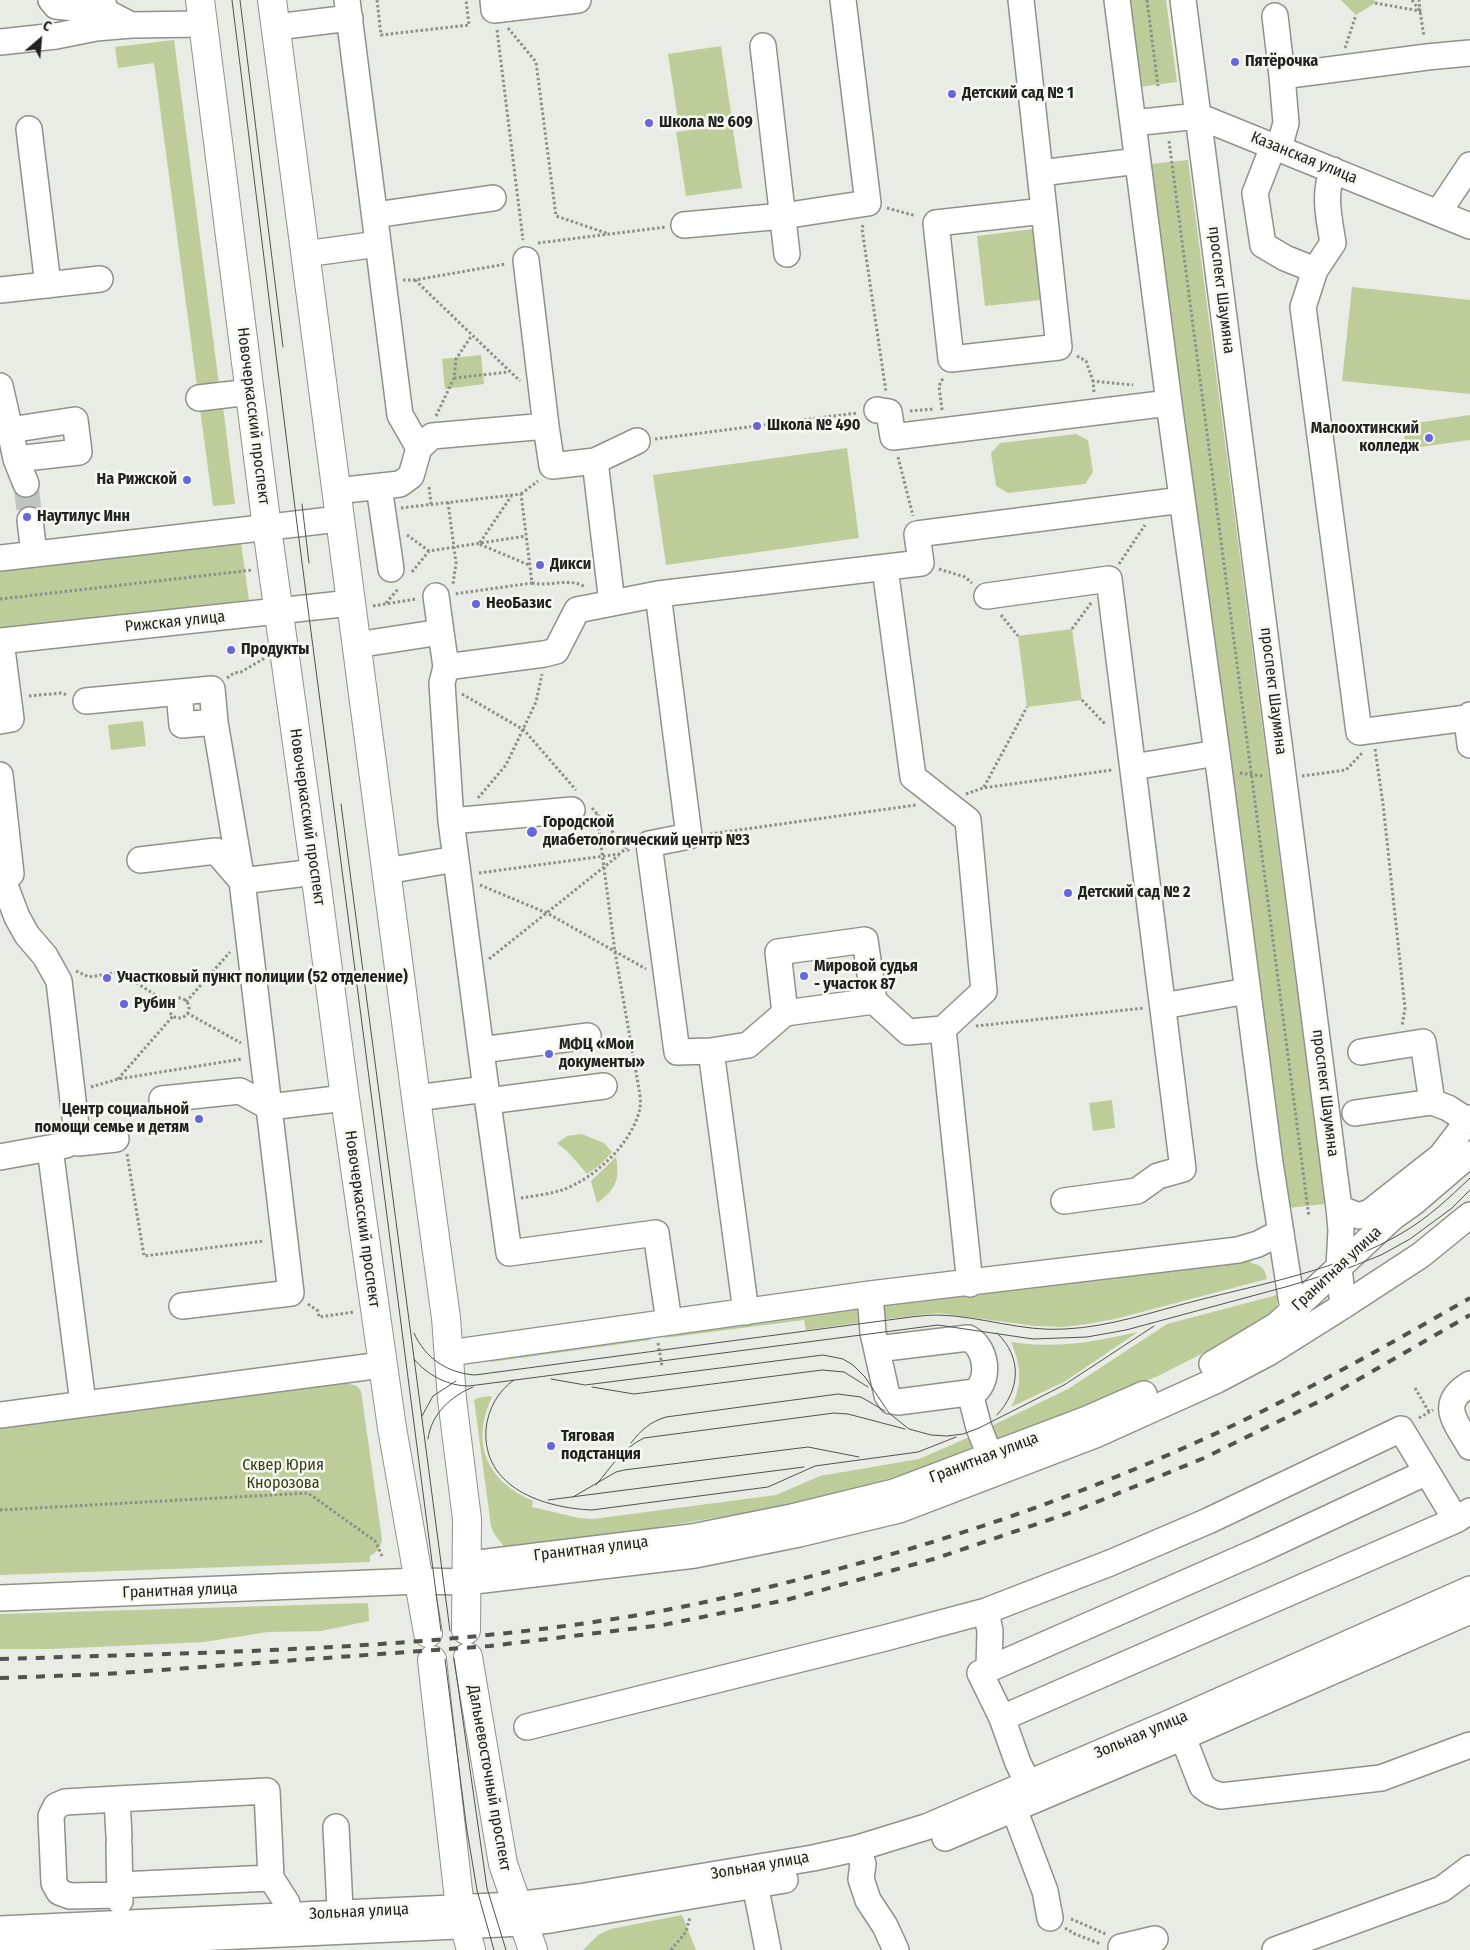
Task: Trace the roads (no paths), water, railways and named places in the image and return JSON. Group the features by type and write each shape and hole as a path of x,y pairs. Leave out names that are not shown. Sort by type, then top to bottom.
{"main road":[{"path":"272,0 339,519 358,604 356,645 446,1318 452,1399 467,1519 466,1630"},
{"name":"Новочеркасский проспект","path":"201,12 267,528 382,1365 408,1528 428,1633"},
{"name":"Дальневосточный проспект","path":"469,1660 503,1864 533,1950"},
{"path":"432,1663 465,1928"}],"street":[{"path":"51,0 56,6 103,6 131,25"},
{"path":"493,5 578,0"},
{"path":"684,225 783,216 868,203 842,0"},
{"path":"1021,0 1059,347 951,359 936,224 1044,211"},
{"path":"1117,0 1247,991 1293,1310"},
{"name":"проспект Шаумяна","path":"1183,0 1339,1208 1341,1230 1339,1267 1343,1306"},
{"path":"276,27 348,9 400,414 426,442"},
{"path":"0,42 56,36 96,28 131,25 201,12"},
{"path":"1275,16 1286,123 1255,193 1263,245 1285,258 1315,270"},
{"path":"763,46 788,254"},
{"path":"1282,76 1470,53"},
{"name":"Казанская улица","path":"1133,123 1198,116 1274,153 1333,170 1470,226"},
{"path":"29,129 48,285"},
{"path":"1040,173 1138,161"},
{"path":"1438,213 1470,165"},
{"path":"1333,170 1328,182 1326,195 1332,243 1315,270 1303,307 1359,732 1468,716 1470,745"},
{"path":"375,215 493,198"},
{"path":"305,254 378,244"},
{"path":"525,252 552,466 595,460 637,441"},
{"path":"0,290 100,278"},
{"path":"0,386 16,459 26,484"},
{"path":"198,398 250,392"},
{"path":"883,411 893,437 943,420 1169,402"},
{"path":"10,430 75,420 79,452 16,459"},
{"path":"426,442 546,426"},
{"path":"336,491 381,498 411,476 426,442"},
{"path":"595,460 612,603"},
{"path":"381,498 400,577"},
{"path":"444,675 556,651 577,610 658,594 921,563 917,534 1182,500"},
{"path":"0,558 339,519"},
{"path":"30,520 34,554"},
{"path":"784,1013 778,952 865,940 874,1001 908,1032 944,1029 984,991 968,820 913,777 885,568"},
{"path":"987,596 1109,579 1133,767 1183,1169 1158,1176 1137,1191 1064,1201"},
{"path":"658,594 689,836 636,849 668,981 676,1052 711,1051 748,1045 784,1013 874,1001"},
{"path":"436,596 444,675 451,821 509,1252 656,1233 663,1329"},
{"name":"Рижская улица","path":"0,641 278,610 358,604"},
{"path":"356,645 441,632"},
{"path":"0,641 11,719 0,721"},
{"path":"86,701 212,689 215,722 242,881 291,1293 182,1306"},
{"path":"179,693 182,725 215,722"},
{"path":"1133,767 1217,752"},
{"path":"0,775 11,874 1,876 17,917 27,935 45,956 59,981 78,1143"},
{"path":"451,821 581,804"},
{"path":"140,860 216,852 242,881"},
{"path":"386,870 457,867"},
{"path":"242,881 315,872"},
{"path":"1163,1006 1247,991"},
{"path":"944,1029 970,1284"},
{"path":"481,1050 588,1036"},
{"path":"1361,1052 1423,1042 1432,1102"},
{"path":"711,1051 746,1312"},
{"path":"416,1098 487,1095 604,1086"},
{"path":"162,1099 240,1091 269,1107 345,1098"},
{"path":"1354,1113 1432,1102 1469,1119"},
{"name":"Гранитная улица","path":"0,1598 419,1581 692,1537 792,1517 894,1492 1087,1419 1209,1365 1262,1335 1293,1310 1455,1160 1469,1119"},
{"path":"0,1157 116,1138"},
{"path":"50,1148 82,1403"},
{"name":"Гранитная улица","path":"1339,1208 1359,1216 1370,1212 1455,1160"},
{"name":"Гранитная улица","path":"467,1573 695,1555 799,1534 899,1510 1095,1435 1217,1380 1270,1352 1343,1306 1421,1255 1470,1215"},
{"path":"449,1353 663,1329 746,1312 870,1294 970,1284 1238,1250 1258,1244 1281,1232"},
{"path":"1284,1256 1316,1289 1343,1306"},
{"path":"870,1294 873,1333 887,1395 891,1401 898,1402 970,1392 979,1388 983,1381 984,1364 981,1349 976,1342 968,1338 877,1349"},
{"path":"0,1415 382,1365"},
{"path":"1462,1391 1451,1409 1453,1418 1470,1447"},
{"path":"970,1392 979,1428 990,1456"},
{"path":"527,1727 885,1638 986,1610 1110,1562 1208,1521 1401,1429 1427,1472 1463,1515 1002,1718"},
{"path":"1032,1791 1002,1718 980,1673 1260,1550 1427,1472"},
{"name":"Зольная улица","path":"1180,1728 1470,1590"},
{"path":"986,1610 990,1631 989,1668"},
{"name":"Зольная улица","path":"0,1929 244,1934 290,1924 340,1922 465,1928 519,1914 550,1920 860,1856 926,1827 1009,1801 1180,1728 1470,1611"},
{"path":"1180,1728 1202,1786 1210,1792 1221,1796 1381,1778 1470,1745"},
{"path":"271,1878 120,1890 70,1896 59,1892 54,1883 51,1816 56,1806 65,1802 267,1791 271,1878 287,1903 290,1924"},
{"path":"118,1799 120,1932"},
{"path":"1009,1801 1045,1891 1049,1913"},
{"path":"336,1827 340,1922"},
{"path":"860,1856 861,1879 868,1900 885,1926 896,1950"},
{"path":"1275,1950 1442,1889 1470,1868"},
{"path":"753,1877 768,1949"},
{"name":"Зольная улица","path":"0,1947 120,1932"}],"tunnel":[{"path":"26,484 30,520"}],"tram line":[{"path":"232,0 297,524 441,1631"},
{"path":"240,0 283,347"},
{"path":"302,504 309,563"},
{"path":"341,804 450,1631"},
{"path":"414,1333 424,1350 438,1363 455,1371 475,1375 911,1317 954,1316 1033,1328 1081,1328 1130,1318 1275,1281 1353,1257 1378,1246 1421,1221 1470,1178"},
{"path":"414,1359 425,1370 446,1382 469,1386 938,1325 1033,1339 1087,1337 1126,1330 1289,1286 1351,1267 1381,1255 1410,1239 1452,1208 1470,1190"},
{"path":"551,1379 585,1385 823,1355 843,1359 853,1365 865,1377 889,1413 909,1429 931,1435 947,1436 963,1434 979,1428 1064,1385 1154,1326"},
{"path":"997,1333 1011,1353 1015,1374 1014,1385 1010,1395 997,1415"},
{"path":"592,1387 634,1394 822,1370 844,1372 868,1387"},
{"path":"514,1380 503,1389 495,1401 487,1422 487,1449 494,1466 505,1480 520,1491 555,1505 574,1508 592,1510 768,1487 815,1466 918,1452 956,1437"},
{"path":"422,1416 433,1396 456,1381"},
{"path":"428,1439 433,1422 443,1407 457,1395 473,1387"},
{"path":"631,1443 646,1427 666,1417 838,1394 861,1397 885,1411"},
{"path":"596,1485 630,1447 644,1438 834,1413 848,1414 905,1429"},
{"path":"573,1497 616,1472 624,1470 808,1447 859,1457"},
{"path":"548,1500 804,1467"},
{"path":"454,1658 487,1888 506,1950"},
{"path":"445,1659 467,1831 477,1890 494,1950"}],"railway":[{"path":"0,1659 332,1647 498,1634 580,1624 661,1611 755,1590 894,1554 982,1526 1069,1495 1155,1461 1267,1409 1369,1355 1470,1298"},
{"path":"0,1678 106,1674 490,1646 663,1625 786,1600 937,1558 1075,1511 1204,1458 1326,1398 1470,1315"}],"place":[{"name":"Пятёрочка","path":"1235,62"},
{"name":"Детский сад № 1","path":"952,94"},
{"name":"Школа № 609","path":"649,123"},
{"name":"Школа № 490","path":"757,426"},
{"name":"Малоохтинский колледж","path":"1429,438"},
{"name":"На Рижской","path":"187,480"},
{"name":"Наутилус Инн","path":"27,517"},
{"name":"Дикси","path":"540,565"},
{"name":"НеоБазис","path":"476,604"},
{"name":"Продукты","path":"231,650"},
{"name":"Городской диабетологический центр №3","path":"532,832"},
{"name":"Детский сад № 2","path":"1068,893"},
{"name":"Мировой судья - участок 87","path":"804,976"},
{"name":"Участковый пункт полиции (52 отделение)","path":"107,978"},
{"name":"Рубин","path":"124,1004"},
{"name":"МФЦ «Мои документы»","path":"549,1054"},
{"name":"Центр социальной помощи семье и детям","path":"199,1119"},
{"name":"Тяговая подстанция","path":"551,1446"}],"park label":[{"name":"Сквер Юрия Кнорозова","path":"283,1475"}]}
